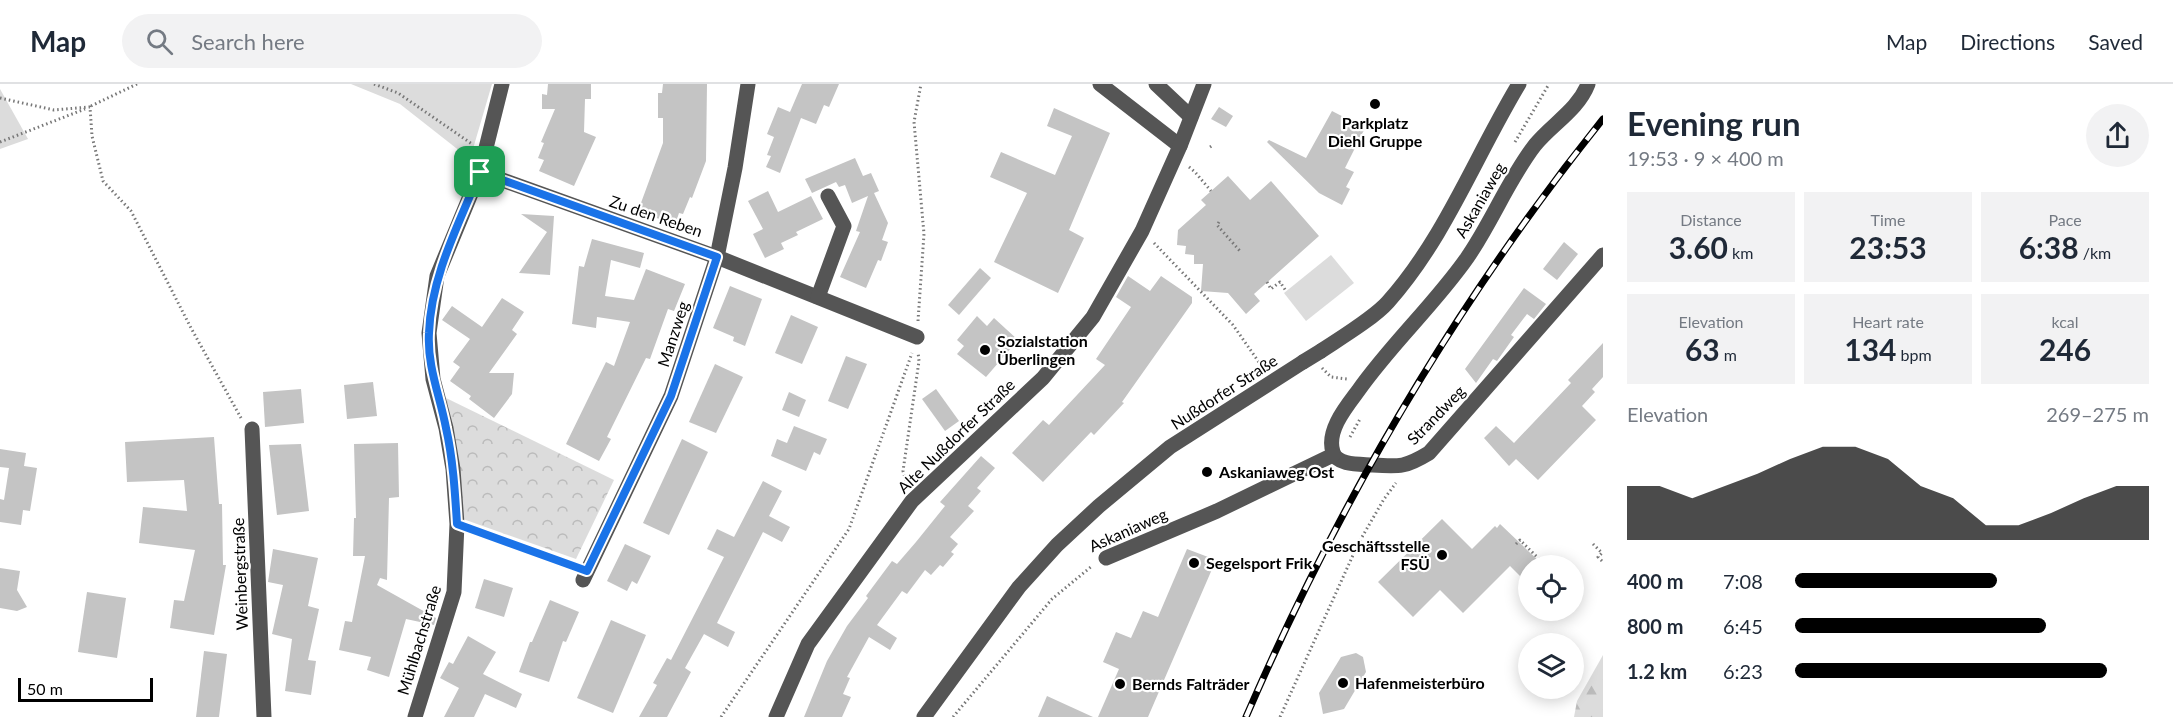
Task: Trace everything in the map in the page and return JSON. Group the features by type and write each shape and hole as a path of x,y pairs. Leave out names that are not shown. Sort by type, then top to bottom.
{"street":[{"name":"Mühlbachstraße","path":"415,717 454,592 457,524 453,469 446,428 433,379 429,333 437,276 480,172 502,84"},
{"name":"Manzweg","path":"585,576 671,396 717,257 735,168 748,84"},
{"path":"1100,84 1178,151"},
{"path":"1156,84 1191,117"},
{"name":"Alte Nußdorfer Straße","path":"776,717 808,644 912,501 1043,378 1093,317 1142,231 1178,151 1204,84"},
{"name":"Nußdorfer Straße","path":"924,717 1019,587 1057,545 1099,506 1170,447 1313,358 1386,304 1422,258 1460,197 1519,84"},
{"name":"Askaniaweg","path":"1106,558 1217,511 1333,455 1331,442 1338,422 1364,382 1438,297 1462,264 1535,144 1582,98 1587,84"},
{"name":"Zu den Reben","path":"480,172 717,257 917,337"},
{"path":"818,297 844,226 828,196"},
{"name":"Strandweg","path":"1410,465 1429,453 1603,255"},
{"name":"Weinbergstraße","path":"252,429 264,717"},
{"path":"1333,455 1341,462 1389,466 1410,465"}],"path":[{"path":"0,142 90,107 137,84"},
{"path":"374,84 398,93 485,154"},
{"path":"912,501 903,471 919,361 917,337 924,234 914,122 921,84"},
{"path":"1514,144 1549,84"},
{"path":"0,98 54,110 90,107"},
{"path":"90,107 92,136 103,181 131,211 213,368 246,427 252,429"},
{"path":"1178,151 1211,191"},
{"path":"1219,222 1217,225 1240,251"},
{"path":"1142,231 1233,325 1265,371"},
{"path":"1267,282 1271,288 1280,282 1286,291"},
{"path":"721,717 849,529 917,337"},
{"path":"1313,358 1331,377 1364,382"},
{"name":"Strandweg","path":"1280,717 1358,544 1384,499 1410,465"},
{"path":"457,524 585,576"},
{"path":"1516,544 1520,540 1535,555"},
{"path":"1593,544 1602,553 1598,557 1602,560"},
{"name":"Askaniaweg","path":"953,717 1052,599 1098,561 1106,558"}],"green space":[{"path":"351,84 492,84 470,159 400,104"},
{"path":"0,89 28,139 0,149"},
{"path":"1331,255 1354,283 1306,321 1284,293"},
{"path":"446,398 614,480 576,559 463,519"},
{"path":"1603,655 1603,717 1574,717 1577,701 1584,699 1584,689"}],"building":[{"path":"548,84 591,84 591,99 585,99 584,132 596,137 574,186 539,171 544,160 538,158 544,143 541,142 555,109 542,109 542,94 547,95"},
{"path":"663,84 707,84 706,161 692,198 690,197 683,214 679,213 675,225 638,211 663,143 663,118 658,118 658,93 662,93"},
{"path":"802,84 839,84 829,107 824,105 816,124 801,118 780,173 766,167 771,156 767,155 774,137 767,134 778,107 790,112"},
{"path":"1219,107 1233,116 1226,127 1211,119"},
{"path":"1054,108 1110,133 1069,230 1084,238 1058,293 994,262 1027,193 990,177 1001,152 1055,175 1072,136 1047,126"},
{"path":"1332,111 1365,128 1345,168 1354,172 1346,187 1350,189 1342,205 1319,193 1267,142 1269,140 1306,158"},
{"path":"855,158 863,176 871,173 879,191 874,193 888,223 882,240 888,242 881,261 878,260 866,288 840,277 860,232 856,231 868,196 852,203 845,185 839,187 836,182 812,193 805,179"},
{"path":"1228,176 1250,200 1271,181 1319,236 1254,294 1260,301 1246,314 1228,293 1201,291 1203,264 1194,264 1194,255 1185,254 1186,246 1177,245 1178,230 1206,205 1201,200"},
{"path":"768,191 778,212 811,196 823,219 796,232 798,235 781,243 784,249 765,258 753,234 763,229 748,201"},
{"path":"521,214 554,216 550,275 519,273 547,232"},
{"path":"592,239 644,253 640,268 611,260 605,296 634,300 646,269 685,284 674,311 668,309 650,359 646,358 607,437 611,439 599,461 566,444 606,362 614,366 630,322 597,317 596,328 572,324 579,266 584,267"},
{"path":"1564,242 1578,254 1557,280 1543,269"},
{"path":"980,268 991,278 959,315 948,305"},
{"path":"1128,276 1150,291 1161,276 1192,297 1192,303 1122,402 1124,403 1094,435 1091,432 1043,482 1012,453 1043,420 1049,425 1105,365 1096,359 1131,307 1116,297"},
{"path":"730,286 762,299 745,346 733,341 734,337 713,328"},
{"path":"1524,288 1546,304 1534,319 1527,314 1511,335 1514,337 1497,361 1493,359 1476,383 1465,369"},
{"path":"502,298 524,312 512,330 517,334 489,373 514,373 512,394 494,418 469,399 471,396 450,381 460,367 453,362 470,339 442,320 452,306 482,327"},
{"path":"791,315 818,327 802,364 775,353"},
{"name":"Sozialstation Überlingen","path":"977,316 987,326 994,318 1018,340 986,377 957,354 964,346 957,340"},
{"path":"1603,343 1603,377 1592,389 1595,392 1582,406 1596,420 1538,480 1516,459 1509,466 1484,438 1496,426 1514,443 1571,383 1568,380"},
{"path":"846,356 867,364 848,409 828,401"},
{"path":"715,364 743,377 716,433 689,422"},
{"path":"373,382 377,416 347,419 344,385"},
{"path":"301,389 304,423 265,427 263,392"},
{"path":"936,389 959,421 945,431 922,399"},
{"path":"789,392 806,400 799,417 782,410"},
{"path":"794,426 827,439 820,455 814,452 806,471 771,456 777,439 787,443"},
{"path":"214,437 219,504 222,504 223,565 226,565 214,635 170,628 174,600 184,601 195,550 139,543 143,507 187,511 184,480 127,482 125,442"},
{"path":"682,439 708,452 669,535 643,523"},
{"path":"398,443 399,497 389,498 387,580 380,578 377,585 436,618 434,625 406,619 389,677 367,670 371,657 339,650 345,621 352,622 365,556 353,556 354,518 356,518 354,444"},
{"path":"301,444 309,511 277,515 269,445"},
{"path":"0,449 26,453 24,466 37,468 30,511 23,510 21,525 0,522 0,499 4,500 9,468 0,467"},
{"path":"981,456 995,468 977,488 981,491 968,506 974,511 950,537 958,544 951,552 954,554 943,567 940,565 931,575 925,570 907,594 902,591 877,625 897,638 890,650 869,637 847,677 850,678 843,694 851,697 842,717 804,717 827,661 847,626 868,598 866,596 892,561 897,564 916,542 945,506 940,502"},
{"path":"763,481 782,491 769,516 790,527 782,542 763,532 717,623 735,632 728,647 704,634 685,668 691,672 667,717 639,717 657,685 653,683 667,658 671,660 724,557 707,549 717,529 734,537"},
{"name":"Geschäftsstelle FSÜ","path":"1442,519 1472,549 1495,526 1497,528 1500,524 1532,555 1518,555 1518,574 1510,566 1463,613 1440,590 1413,617 1378,582"},
{"path":"625,544 651,556 637,584 632,581 627,591 607,581"},
{"path":"273,549 318,558 308,606 319,609 308,660 316,661 311,695 285,691 292,639 272,634 283,585 268,582"},
{"path":"1187,549 1216,560 1148,717 1098,717 1119,669 1103,662 1116,632 1131,638 1143,611 1158,617"},
{"path":"0,568 20,571 17,590 27,607 17,611 0,608"},
{"path":"484,579 513,588 504,617 475,608"},
{"path":"87,592 126,598 117,658 78,652"},
{"path":"550,600 579,612 566,642 563,641 549,682 519,672"},
{"path":"611,620 646,635 613,713 577,698"},
{"path":"468,636 496,652 483,674 522,694 516,708 485,694 474,717 444,717 459,688 440,678 449,662 453,664"},
{"path":"204,651 227,654 219,717 196,717"},
{"name":"Hafenmeisterbüro","path":"1356,653 1363,657 1366,672 1344,709 1323,714 1319,693 1341,657"},
{"path":"1047,696 1093,717 1038,717"}],"railway":[{"path":"1246,717 1320,559 1404,406 1499,259 1603,119"}],"place":[{"name":"Parkplatz Diehl Gruppe","path":"1375,104"},
{"name":"Sozialstation Überlingen","path":"985,350"},
{"name":"Askaniaweg Ost","path":"1207,472"},
{"name":"Geschäftsstelle FSÜ","path":"1442,555"},
{"name":"Segelsport Frik","path":"1194,563"},
{"name":"Hafenmeisterbüro","path":"1343,683"},
{"name":"Bernds Falträder","path":"1120,684"}],"route":[{"path":"480,172 717,257 671,396 587,571 457,524 453,469 446,428 433,379 429,333 437,276 480,172"}]}
